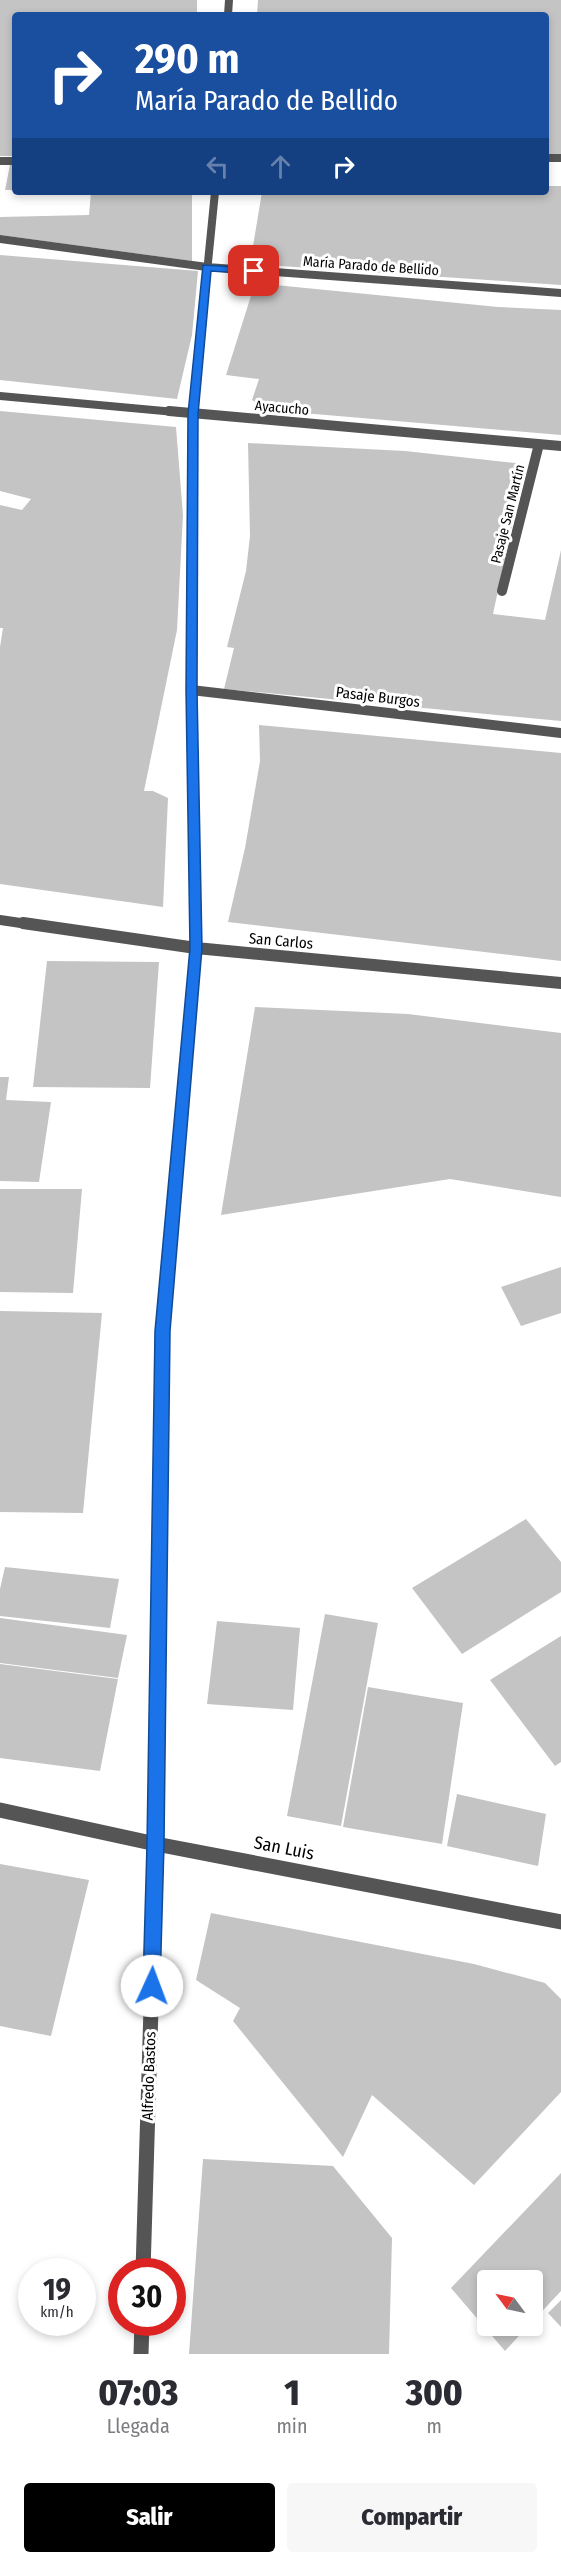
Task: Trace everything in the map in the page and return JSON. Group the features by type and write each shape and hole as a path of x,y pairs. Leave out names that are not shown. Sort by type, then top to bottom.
{"street":[{"name":"Alfredo Bastos","path":"143,2258 156,1844 162,1331 196,948 191,690 193,414 215,195"},
{"name":"María Parado de Bellido","path":"0,239 207,267 561,293"},
{"name":"Ayacucho","path":"0,396 561,446"},
{"name":"Pasaje San Martín","path":"502,591 539,444"},
{"name":"Pasaje Burgos","path":"191,690 561,733"},
{"name":"San Carlos","path":"0,920 196,948 561,983"},
{"name":"San Luis","path":"0,1810 156,1844 561,1922"},
{"path":"141,2354 142,2336"}],"building":[{"path":"0,0 197,0 197,12 12,12 12,156 0,156"},
{"path":"258,0 561,0 561,154 549,155 549,12 257,12"},
{"path":"10,165 12,165 12,190 5,190"},
{"path":"549,186 561,186 561,285 250,264 262,195 549,195"},
{"path":"91,195 192,195 192,261 0,235 0,217 89,215"},
{"path":"0,255 198,271 192,335 177,399 0,380"},
{"path":"255,283 498,307 561,310 561,435 268,410 252,400 259,379 226,375"},
{"path":"0,411 176,427 183,515 177,630 144,791 153,791 168,798 163,907 0,884 0,647 3,628 0,628 0,505 22,510 31,499 0,491"},
{"path":"248,443 405,451 525,464 493,614 545,620 561,550 561,721 224,689 234,648 227,647 246,571 250,536"},
{"path":"259,725 561,753 561,961 228,922 245,848 260,761"},
{"path":"47,961 159,962 150,1088 33,1087"},
{"path":"255,1007 408,1014 561,1033 561,1197 450,1179 221,1215"},
{"path":"0,1077 9,1077 6,1100 51,1102 39,1182 0,1181"},
{"path":"0,1189 82,1189 73,1293 0,1292"},
{"path":"561,1267 561,1313 521,1326 501,1287"},
{"path":"0,1311 102,1313 83,1513 0,1512"},
{"path":"526,1519 561,1562 561,1592 462,1654 412,1588"},
{"path":"5,1567 119,1579 110,1628 0,1616 0,1589"},
{"path":"325,1614 378,1623 341,1826 287,1816"},
{"path":"0,1618 127,1635 118,1678 0,1663"},
{"path":"217,1621 300,1628 293,1710 207,1704"},
{"path":"561,1636 561,1762 555,1766 490,1680"},
{"path":"0,1664 118,1679 100,1771 0,1758"},
{"path":"368,1687 463,1703 442,1844 343,1827"},
{"path":"457,1794 546,1814 538,1866 447,1846"},
{"path":"0,1864 89,1880 51,2036 0,2026"},
{"path":"211,1913 474,1964 545,1983 561,1999 561,2092 474,2185 372,2095 343,2157 233,2021 240,2008 196,1980"},
{"path":"203,2159 333,2166 392,2238 389,2354 189,2354"},
{"path":"561,2173 561,2291 543,2310 543,2270 477,2270 477,2318 451,2288"},
{"path":"561,2300 561,2327 548,2313"},
{"path":"492,2336 519,2336 505,2351"}],"route":[{"path":"152,1986 156,1844 162,1331 196,948 191,690 193,414 207,267 254,271"}]}
